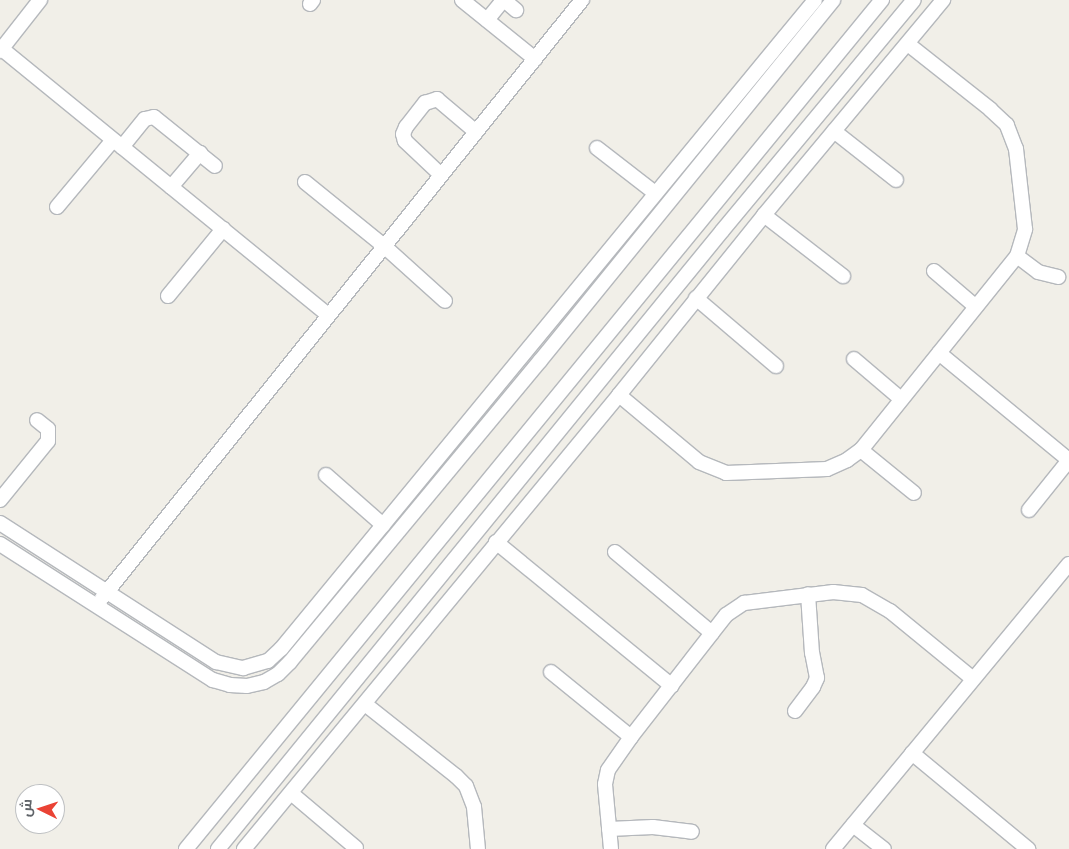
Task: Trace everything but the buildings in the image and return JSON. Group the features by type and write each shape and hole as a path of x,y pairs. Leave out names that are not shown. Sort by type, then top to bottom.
{"street":[{"path":"40,0 1,50 328,315"},
{"path":"462,0 534,59"},
{"path":"487,20 504,0 516,10"},
{"path":"96,604 582,0"},
{"path":"0,523 216,662 234,668 252,667 268,661 281,649 383,526 815,0"},
{"path":"0,544 213,680 238,686 264,682 278,674 326,619 540,361 833,0"},
{"path":"186,849 882,0"},
{"path":"218,849 722,231 914,0"},
{"path":"244,849 365,704 496,542 619,396 739,245 943,0"},
{"path":"619,396 699,462 726,473 827,469 848,460 862,450 1017,256 1025,229 1016,149 1007,125 990,108 908,44"},
{"path":"441,175 405,141 403,134 406,127 426,103 437,99 476,132"},
{"path":"57,207 117,143 151,116 215,166"},
{"path":"834,131 896,180"},
{"path":"597,148 655,193"},
{"path":"171,188 200,153"},
{"path":"305,182 384,246 445,300"},
{"path":"764,215 843,276"},
{"path":"168,296 222,229"},
{"path":"722,231 739,245"},
{"path":"1017,256 1038,272 1058,277"},
{"path":"934,271 976,307"},
{"path":"696,298 776,366"},
{"path":"526,350 540,361"},
{"path":"939,353 1069,460 1029,510"},
{"path":"854,359 902,399"},
{"path":"0,500 48,441 48,429 38,420"},
{"path":"862,450 914,493"},
{"path":"326,475 383,526"},
{"path":"496,542 672,686"},
{"path":"615,552 712,633"},
{"path":"833,849 1069,564"},
{"path":"612,849 606,777 631,737 726,615 744,603 808,594 848,592 875,601 890,611 973,680"},
{"path":"795,711 813,687 817,678 812,653 808,594"},
{"path":"313,610 326,619"},
{"path":"551,672 631,737"},
{"path":"365,704 466,786 474,807 478,849"},
{"path":"912,753 1028,849"},
{"path":"291,793 356,848"},
{"path":"853,825 884,849"},
{"path":"609,829 653,827 692,832"}]}
